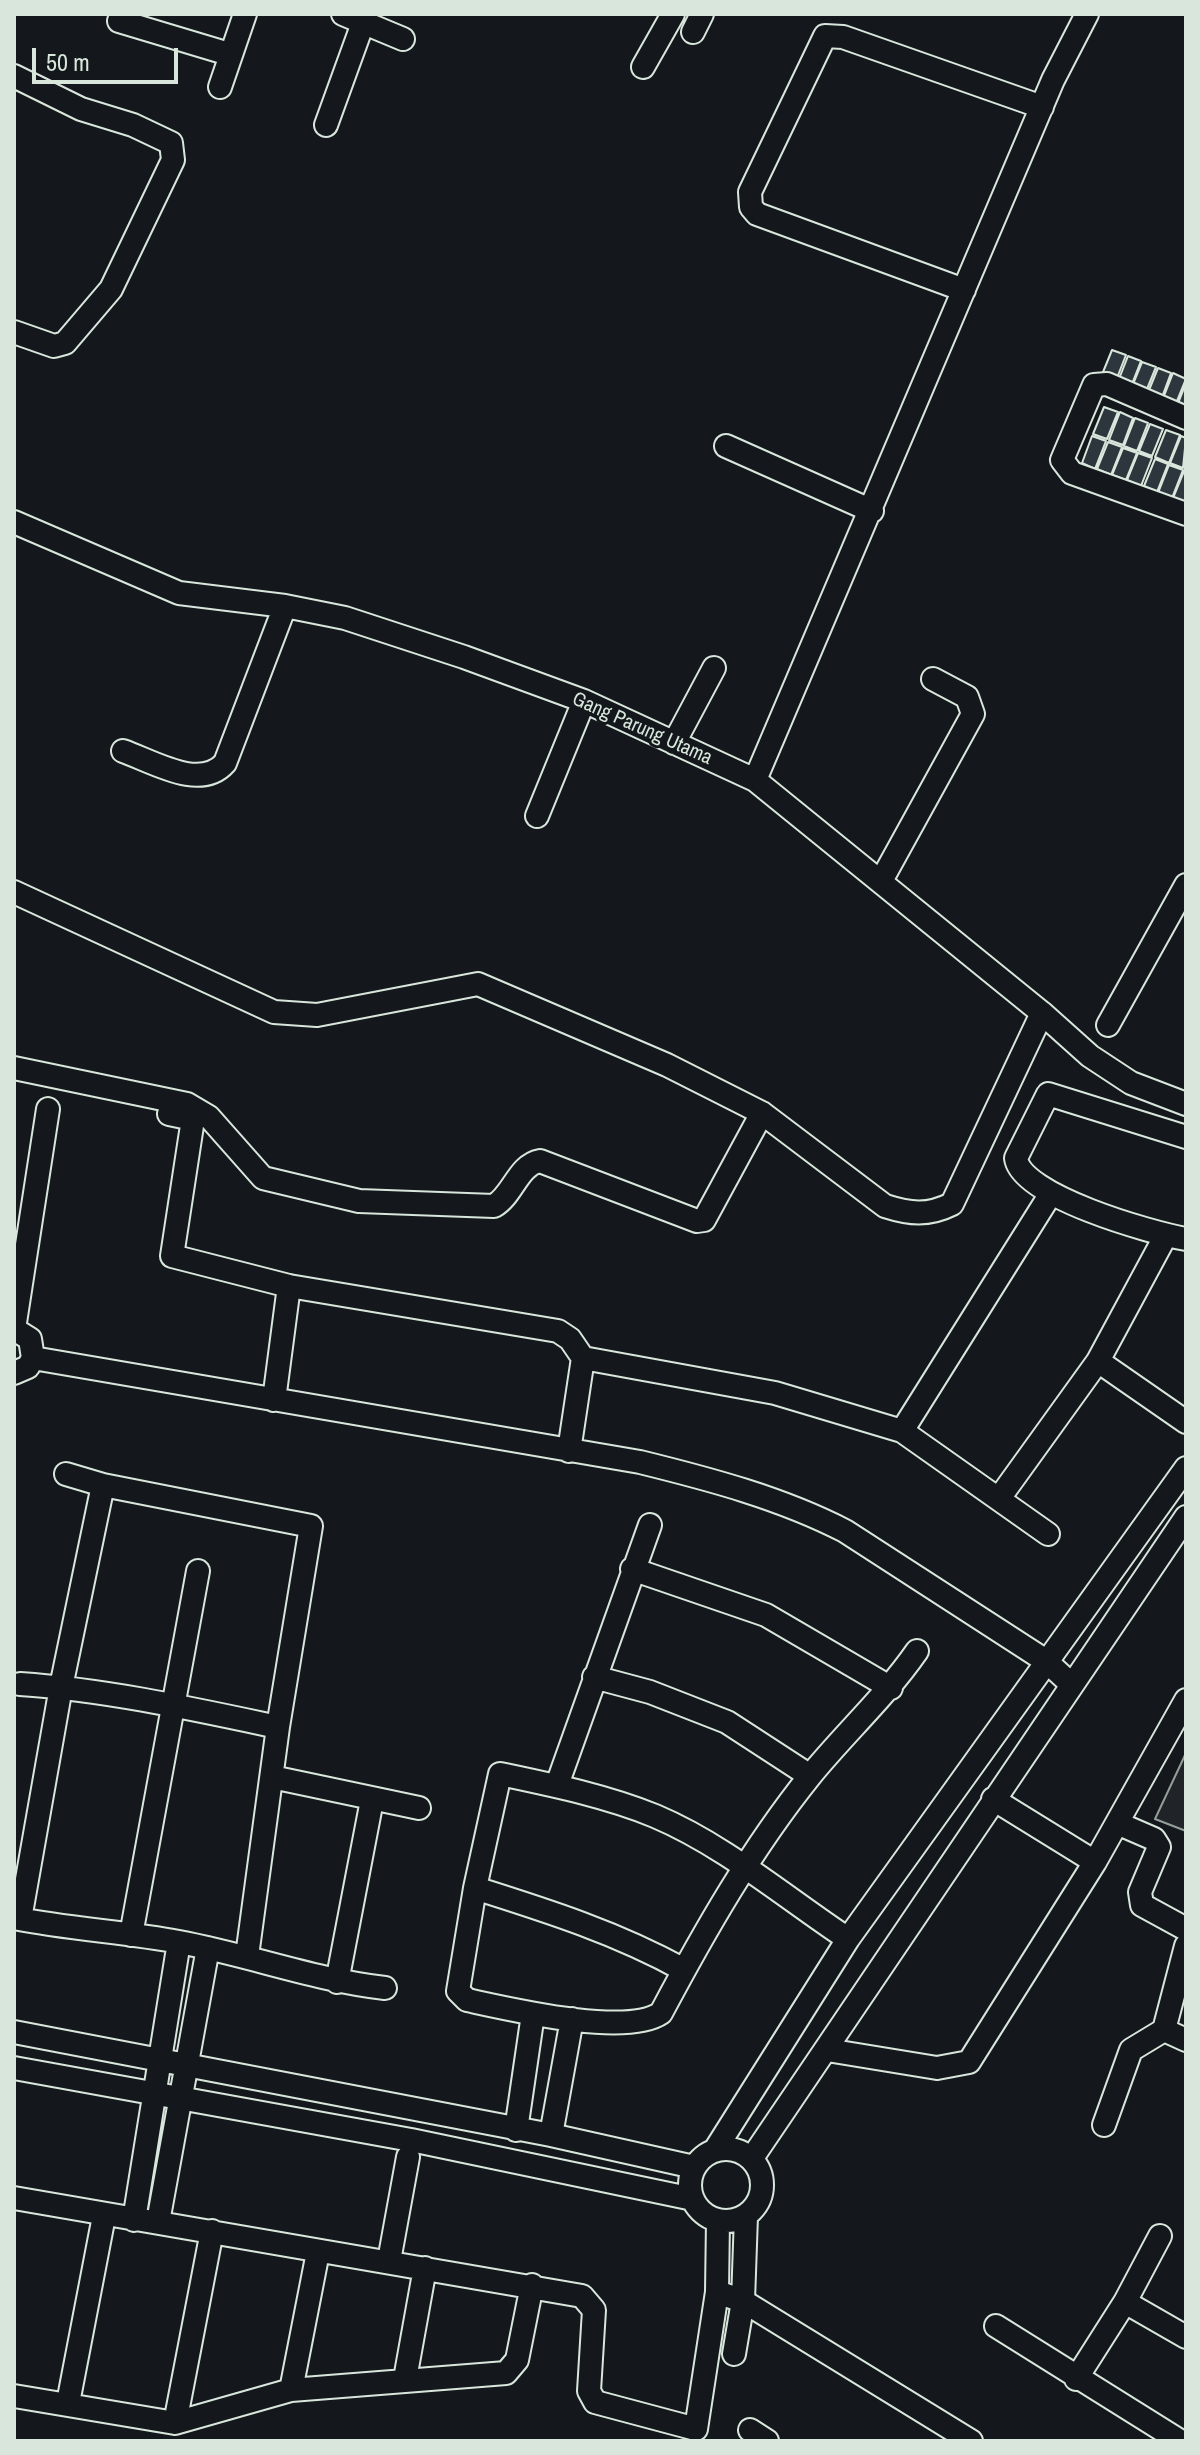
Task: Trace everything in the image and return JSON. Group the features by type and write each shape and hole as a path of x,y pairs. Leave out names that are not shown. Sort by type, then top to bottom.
{"street":[{"path":"220,87 245,14"},
{"path":"755,780 1042,107 1087,14"},
{"path":"643,67 670,15"},
{"path":"326,125 353,19 403,39"},
{"path":"119,21 229,54"},
{"path":"964,290 757,214 751,207 750,192 825,36 843,37 1042,107"},
{"path":"14,76 81,109 133,125 171,143 174,150 173,160 111,289 65,343 54,346 14,332"},
{"path":"1186,418 1107,384 1094,385 1062,460 1072,473 1186,514"},
{"path":"726,446 872,511"},
{"name":"Gang Parung Utama","path":"14,522 179,593 285,606 345,618 584,701 755,780 881,881 917,915 1042,1013 1090,1056 1131,1083 1186,1104"},
{"path":"123,751 200,778 216,773 225,763 285,606"},
{"path":"674,743 714,668"},
{"path":"881,881 973,714 967,697 933,679"},
{"path":"537,816 584,701"},
{"path":"1108,1025 1186,885"},
{"path":"14,892 274,1012 317,1015 478,984 667,1065 762,1113 885,1206 906,1213 938,1211 952,1204 1042,1013"},
{"path":"14,1068 187,1104 209,1117 258,1175 359,1201 494,1206 503,1200 528,1165 540,1161 697,1221 704,1220 762,1113"},
{"path":"1000,1497 1098,1361 1176,1237 1050,1195 1020,1170 1016,1158 1048,1094 1186,1137"},
{"path":"120,1105 193,1119 172,1256 289,1286 558,1331 570,1339 583,1358 569,1451"},
{"path":"14,1373 28,1367 33,1358 30,1339 14,1329 48,1109"},
{"path":"902,1431 1050,1195"},
{"path":"274,1400 289,1286"},
{"path":"33,1358 640,1462 690,1475 810,1513 888,1556 1046,1661 1071,1684"},
{"path":"583,1358 775,1393 902,1431 1000,1497 1048,1534"},
{"path":"1098,1361 1186,1422"},
{"path":"746,2216 718,2220 703,2213 693,2199 690,2183 694,2167 715,2150 848,1939 1186,1468"},
{"path":"66,1474 103,1485 311,1526 278,1727 247,1956"},
{"path":"103,1485 17,1918 179,1942 247,1956 337,1982 385,1988"},
{"path":"752,2158 1186,1517"},
{"path":"557,1785 650,1525"},
{"path":"632,1569 766,1615 891,1688"},
{"path":"131,1935 198,1571"},
{"path":"848,1939 745,1870 656,1817 557,1785 500,1774 475,1888 458,1991 467,2000 572,2019 636,2023 661,2013 745,1870 810,1776 891,1688 917,1651"},
{"path":"594,1677 650,1692 727,1722 810,1776"},
{"path":"20,1684 61,1687 174,1705 278,1727"},
{"path":"827,2050 937,2068 969,2062 1095,1862 1186,1700"},
{"path":"272,1777 419,1808"},
{"path":"993,1799 1095,1862"},
{"path":"337,1982 372,1800"},
{"path":"1117,1823 1154,1839 1159,1847 1140,1892 1142,1905 1186,1929"},
{"path":"475,1888 589,1924 637,1944 684,1970"},
{"path":"134,2220 179,1942"},
{"path":"1104,2125 1131,2050 1164,2030 1186,1946"},
{"path":"158,2222 208,1948"},
{"path":"516,2130 533,2014"},
{"path":"551,2135 572,2019"},
{"path":"1164,2030 1186,2040"},
{"path":"14,2032 551,2135 694,2167"},
{"path":"14,2068 411,2140 693,2199"},
{"path":"715,2150 734,2149 752,2158 763,2177 761,2199 746,2216 743,2301 734,2354"},
{"path":"389,2261 408,2157"},
{"path":"14,2198 104,2216 212,2231 582,2296 590,2301 594,2316 589,2391 595,2402 696,2429 717,2292 718,2220"},
{"path":"68,2403 104,2216"},
{"path":"175,2423 212,2231"},
{"path":"1076,2379 1125,2302 1160,2236"},
{"path":"291,2390 318,2252"},
{"path":"405,2379 425,2268"},
{"path":"14,2396 175,2423 291,2390 511,2371 520,2347 532,2285"},
{"path":"717,2292 743,2301 971,2441"},
{"path":"1125,2302 1186,2337"},
{"path":"996,2326 1076,2379 1180,2441"}],"shaded area":[{"path":"1186,1753 1186,1831 1155,1819"}],"building":[{"path":"1112,350 1126,355 1115,383 1101,377"},
{"path":"1128,356 1141,361 1130,389 1117,384"},
{"path":"1142,362 1156,367 1145,394 1131,389"},
{"path":"1158,368 1171,373 1161,400 1147,395"},
{"path":"1173,373 1186,379 1175,406 1162,401"},
{"path":"1186,383 1186,410 1177,406"},
{"path":"1104,407 1118,412 1107,439 1093,434"},
{"path":"1120,412 1133,418 1123,445 1109,440"},
{"path":"1135,418 1148,423 1137,451 1124,446"},
{"path":"1150,424 1163,429 1152,456 1139,451"},
{"path":"1166,430 1180,435 1169,463 1155,457"},
{"path":"1092,436 1106,441 1095,469 1082,463"},
{"path":"1181,436 1186,438 1183,468 1170,463"},
{"path":"1108,442 1122,447 1111,475 1097,469"},
{"path":"1123,448 1137,453 1126,480 1112,475"},
{"path":"1138,453 1152,458 1141,486 1127,480"},
{"path":"1155,459 1168,464 1157,492 1144,486"},
{"path":"1169,465 1183,470 1172,498 1158,493"},
{"path":"1186,472 1186,503 1173,498"}]}
